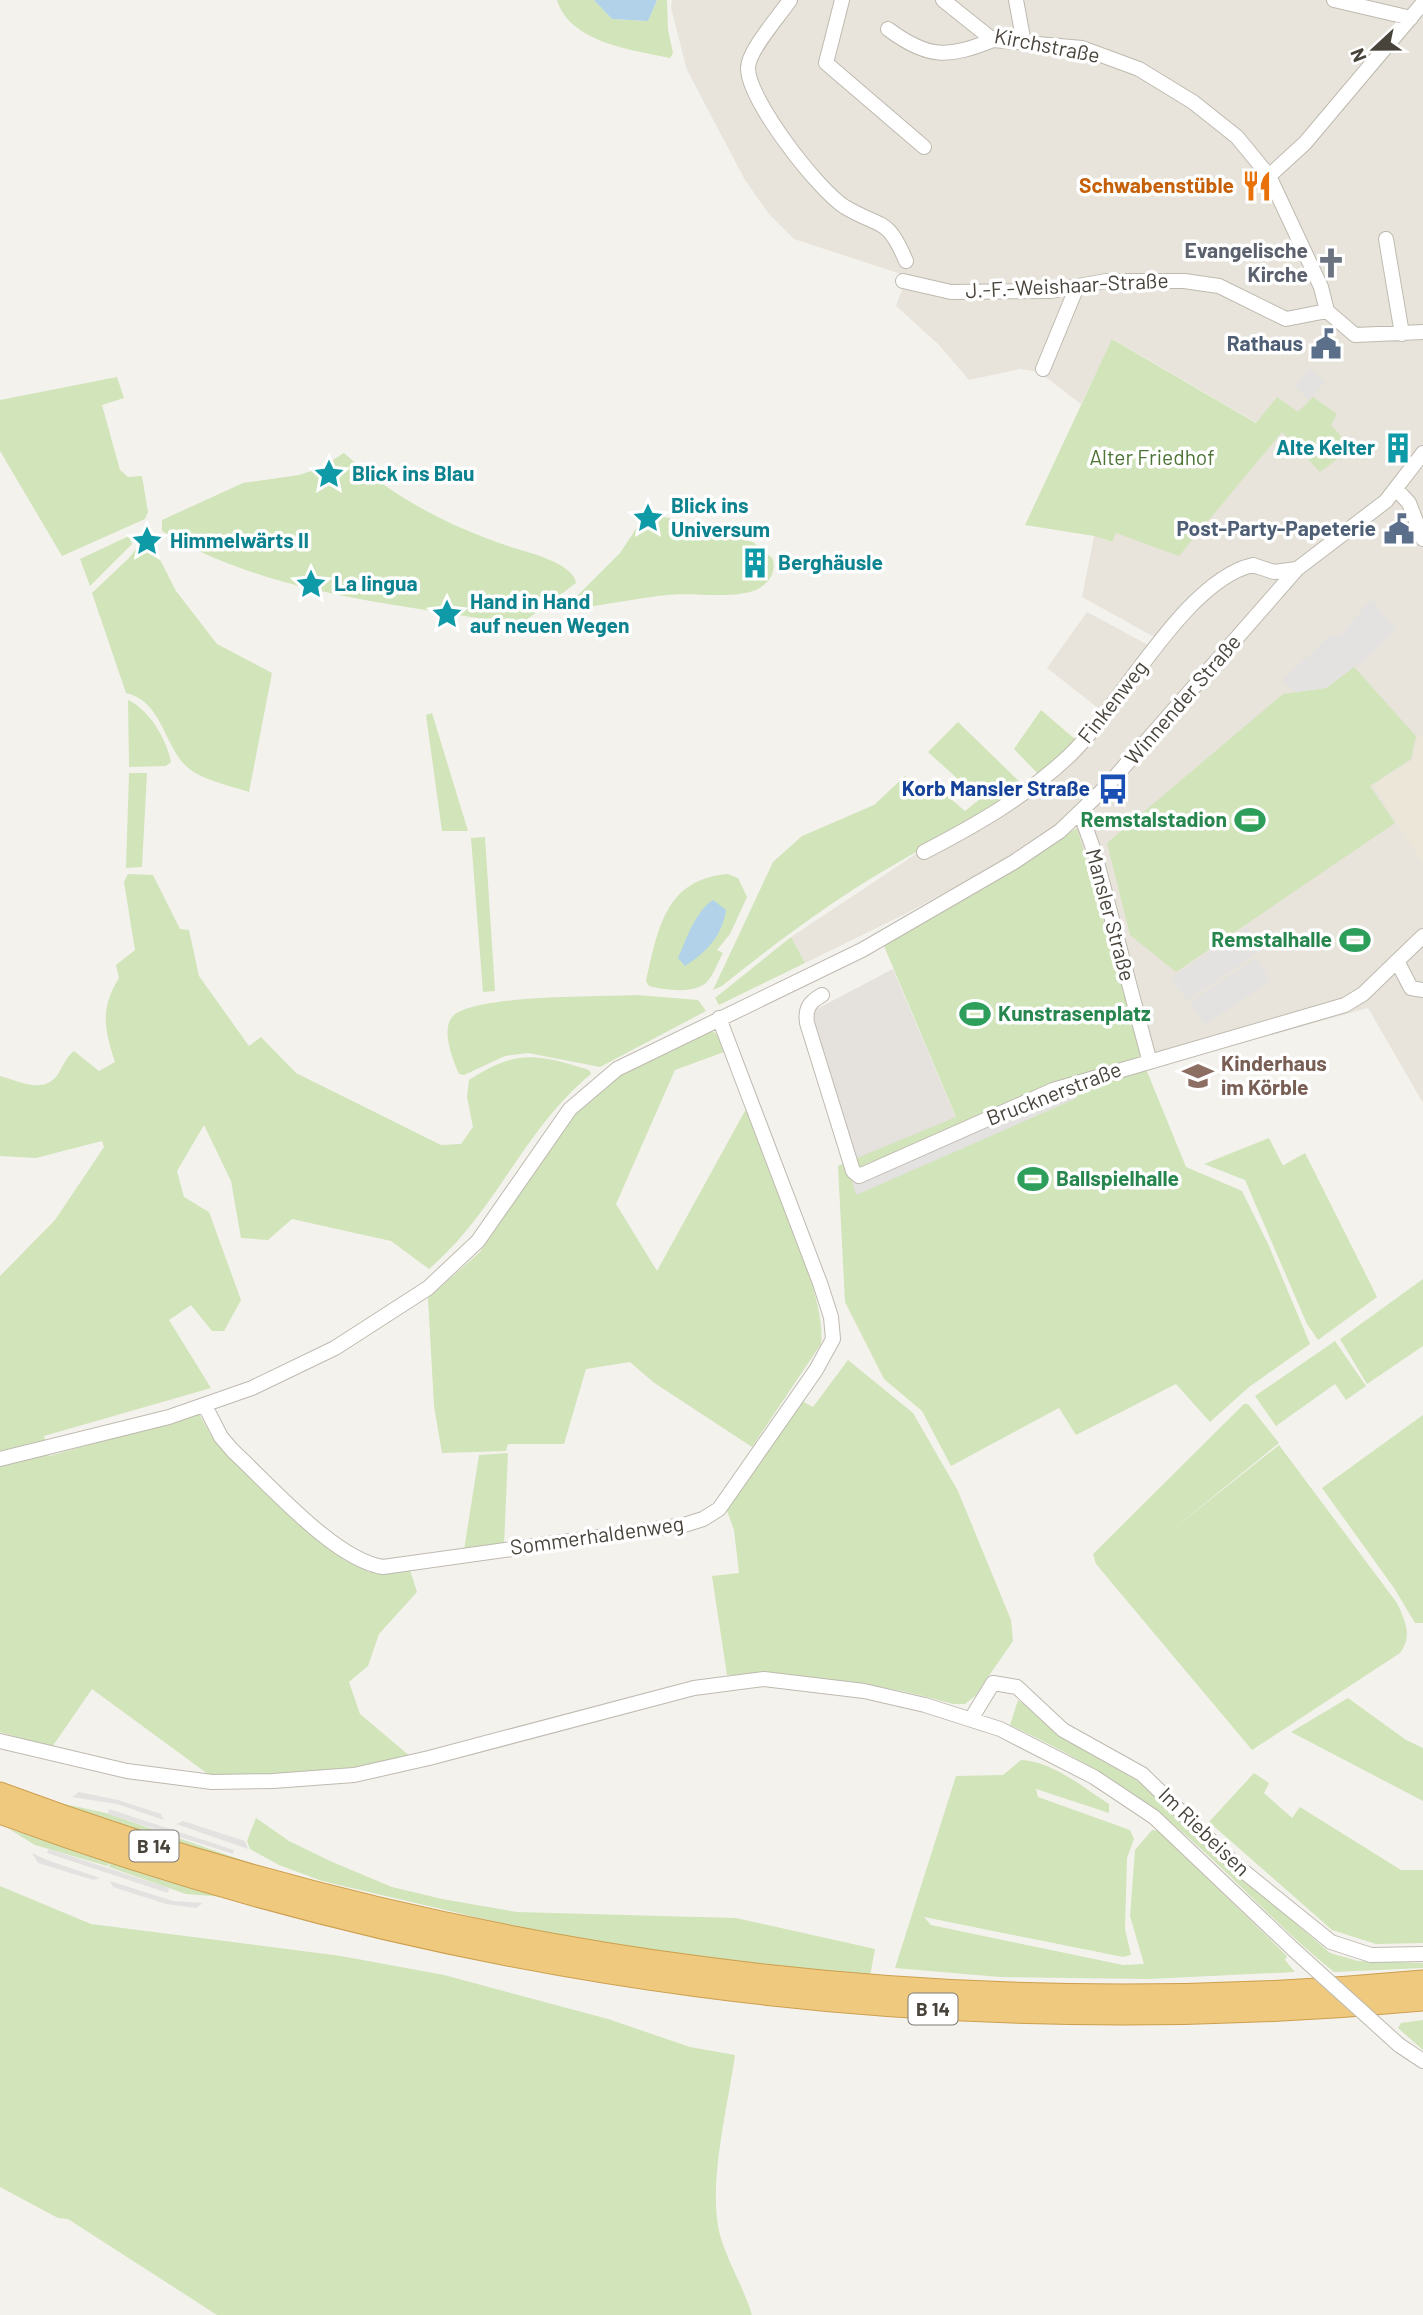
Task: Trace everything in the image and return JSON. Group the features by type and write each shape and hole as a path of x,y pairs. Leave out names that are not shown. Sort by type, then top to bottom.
{"highway":[{"name":"B 14","path":"0,1793 128,1838 311,1892 508,1937 688,1967 912,1989 1062,1996 1257,1993 1423,1981"},
{"name":"B 14","path":"0,1813 124,1857 317,1913 491,1953 683,1985 868,2005 1060,2014 1245,2012 1423,2000"}],"street":[{"path":"790,0 750,58 748,70 754,86 794,158 844,207 883,223 895,235 906,261"},
{"path":"839,0 825,64 924,147"},
{"name":"Kirchstraße","path":"943,0 993,40 1082,48 1139,69 1193,102 1237,137 1269,176 1321,287 1327,310"},
{"path":"1016,0 1024,43"},
{"path":"1334,0 1411,18"},
{"path":"1269,176 1306,143 1423,3"},
{"path":"888,29 912,47 936,54 961,53 993,40"},
{"path":"1386,239 1402,334"},
{"name":"J.-F.-Weishaar-Straße","path":"903,281 951,292 1076,289 1106,281 1184,281 1219,286 1286,319 1327,310"},
{"path":"1043,369 1076,289"},
{"path":"1327,310 1355,335 1423,332"},
{"name":"Winnender Straße","path":"0,1460 205,1406 251,1388 335,1348 428,1288 478,1241 570,1109 617,1069 918,919 1037,846 1080,812 1297,569 1397,490 1423,453"},
{"path":"1397,490 1409,503 1423,539"},
{"name":"Finkenweg","path":"924,852 983,821 1030,789 1069,756 1109,712 1140,664 1224,575 1253,565 1274,572 1297,569"},
{"name":"Mansler Straße","path":"1080,812 1094,850 1149,1059"},
{"name":"Brucknerstraße","path":"821,995 812,1000 806,1011 807,1023 853,1171 859,1176 1053,1090 1149,1059 1345,1005 1363,994 1423,936"},
{"path":"1397,961 1411,988 1423,990"},
{"name":"Sommerhaldenweg","path":"205,1406 221,1437 233,1451 322,1533 350,1556 367,1564 383,1567 684,1525 703,1519 719,1509 816,1370 833,1339 831,1317 816,1272 719,1018"},
{"path":"0,1741 127,1771 212,1783 354,1775 429,1758 681,1691 764,1679 864,1691 925,1704 1040,1747 1094,1777 1154,1817 1399,2045 1423,2060"},
{"name":"Im Riebeisen","path":"971,1719 993,1683 1017,1687 1063,1730 1142,1774 1237,1866 1331,1942 1371,1955 1423,1954"}],"shaded area":[{"path":"672,0 1423,0 1423,1103 1368,1008 1146,1070 1072,813 1021,852 903,915 805,963 791,937 925,848 1026,788 1102,711 1047,668 1087,612 1150,646 1156,638 1082,597 1094,536 1111,542 1115,533 1257,423 1113,339 1081,404 1039,372 1020,369 969,380 938,344 896,306 907,276 794,239 769,214 745,180 687,70 671,8"},
{"path":"1309,368 1325,382 1309,400 1294,386"},
{"path":"1371,599 1396,630 1359,666 1358,664 1326,688 1295,692 1282,680 1331,635 1340,636"},
{"path":"1423,733 1423,864 1373,785 1412,760 1417,738"},
{"path":"1247,927 1262,950 1187,1001 1171,978"},
{"path":"1256,958 1271,981 1205,1025 1190,1002"},
{"path":"893,969 956,1118 855,1160 811,1012"},
{"path":"1071,1084 1077,1098 856,1195 852,1181 859,1176"},
{"path":"79,1792 118,1800 161,1814 164,1820 117,1804 72,1797"},
{"path":"109,1809 234,1850 233,1854 108,1814"},
{"path":"183,1821 245,1841 248,1849 176,1824"},
{"path":"49,1849 169,1888 168,1893 47,1853"},
{"path":"32,1853 100,1878 93,1880 38,1863"},
{"path":"110,1881 173,1901 203,1903 196,1908 166,1904 113,1887"}],"green space":[{"path":"557,0 594,0 612,19 648,21 657,0 667,0 668,30 673,53 670,58 604,42 575,26 564,15"},
{"name":"Alter Friedhof","path":"1112,339 1256,423 1277,397 1298,412 1313,397 1337,414 1331,425 1352,448 1320,472 1282,432 1179,556 1116,533 1112,542 1094,536 1025,525"},
{"path":"117,377 124,398 102,405 120,470 128,477 142,476 148,512 145,519 62,556 0,451 0,400"},
{"path":"344,453 382,483 421,508 463,529 558,564 573,576 576,583 522,623 496,621 324,592 281,581 240,568 162,531 162,520 243,483 299,475 320,468"},
{"path":"647,512 753,542 772,558 774,567 771,576 758,589 738,594 677,594 577,608 575,598 620,553"},
{"path":"129,536 132,544 90,586 80,559"},
{"path":"145,537 149,538 176,591 217,644 272,673 249,792 190,770 177,755 147,704 126,693 92,593 129,558"},
{"path":"1354,667 1416,736 1411,759 1370,786 1395,823 1176,972 1130,935 1107,843 1283,694 1326,688"},
{"path":"128,700 143,710 161,735 171,762 166,766 129,767"},
{"path":"1041,710 1076,740 1040,776 1014,749"},
{"path":"432,713 468,831 442,831 426,715"},
{"path":"958,722 1026,788 847,893 713,990 773,862 802,836 874,805 905,776 917,788 931,782 965,811 980,799 928,752"},
{"path":"129,773 147,773 142,867 126,868"},
{"path":"1077,828 1146,1069 1186,1167 1242,1191 1269,1246 1310,1344 1249,1387 1210,1422 1176,1384 1076,1435 1059,1408 951,1466 922,1411 884,1379 845,1302 838,1166 956,1117 884,946"},
{"path":"485,837 495,991 483,992 471,838"},
{"path":"128,874 153,875 180,929 189,930 199,976 249,1046 261,1037 296,1073 441,1145 461,1144 473,1127 467,1097 469,1080 486,1070 501,1063 527,1057 555,1060 589,1070 591,1074 546,1120 473,1222 429,1269 391,1241 292,1219 268,1240 241,1238 231,1181 204,1125 177,1171 184,1197 209,1212 241,1300 224,1331 212,1331 191,1305 169,1320 211,1388 44,1436 49,1456 199,1414 212,1437 344,1560 369,1572 410,1570 417,1592 379,1634 368,1666 349,1682 360,1714 411,1757 348,1772 237,1777 208,1774 92,1689 52,1747 0,1732 0,1276 55,1220 104,1147 102,1141 36,1158 0,1156 0,1076 31,1085 46,1084 58,1074 74,1051 99,1071 115,1062 106,1029 106,1009 119,978 116,965 135,950 124,882"},
{"path":"728,874 738,878 747,897 730,934 717,950 723,953 709,980 694,989 686,990 649,986 646,981 650,962 668,910 690,886 707,878"},
{"path":"791,937 805,963 719,1005 715,998"},
{"path":"637,995 698,1000 706,1011 600,1067 528,1053 505,1056 464,1075 459,1074 449,1045 448,1030 452,1017 464,1010 510,1000"},
{"path":"710,1030 717,1034 724,1052 675,1070 616,1204 657,1271 746,1109 805,1262 821,1322 821,1344 752,1447 653,1382 630,1362 586,1369 564,1444 508,1444 506,1451 442,1453 434,1406 428,1298 480,1252 566,1122 619,1074"},
{"path":"1269,1138 1283,1166 1305,1153 1377,1297 1318,1340 1307,1324 1245,1180 1204,1164"},
{"path":"1423,1279 1423,1346 1367,1384 1340,1339"},
{"path":"1335,1341 1366,1386 1346,1400 1335,1384 1276,1426 1255,1396"},
{"path":"848,1360 913,1413 958,1491 1011,1620 1013,1641 975,1696 965,1704 953,1704 896,1690 841,1681 727,1675 712,1576 739,1573 734,1530 726,1508 800,1400 813,1407"},
{"path":"1244,1404 1248,1404 1279,1443 1167,1534 1279,1445 1397,1603 1407,1634 1400,1653 1252,1750 1096,1564 1093,1554"},
{"path":"1423,1415 1423,1623 1415,1623 1394,1588 1322,1488"},
{"path":"508,1453 504,1545 464,1550 479,1455"},
{"path":"1348,1698 1406,1740 1423,1748 1423,1801 1291,1732"},
{"path":"1018,1700 1152,1791 1228,1865 1330,1953 1358,1961 1423,1963 1423,1968 1334,1972 1169,1821 1081,1762 1010,1725"},
{"path":"1021,1760 1044,1765 1067,1776 1109,1804 1109,1813 1036,1789 1038,1797 1130,1830 1134,1839 1127,1858 1125,1929 1131,1955 1123,1957 924,1917 931,1925 1123,1965 1144,1964 1130,1916 1135,1850 1152,1830 1159,1831 1287,1956 1285,1960 1295,1972 1149,1979 1000,1977 895,1968 956,1776 1003,1775"},
{"path":"1254,1773 1269,1783 1264,1793 1292,1818 1300,1807 1401,1870 1423,1870 1423,1943 1376,1944 1332,1930 1209,1822"},
{"path":"60,1803 106,1813 259,1866 233,1862"},
{"path":"256,1818 289,1841 392,1887 517,1912 736,1918 875,1949 870,1976 733,1963 551,1935 322,1881 279,1865 250,1849 247,1841"},
{"path":"9,1829 225,1897 186,1894 109,1867 110,1863 107,1866 35,1845"},
{"path":"0,1886 91,1924 341,1956 444,1975 608,2019 690,2047 735,2055 717,2170 717,2216 723,2245 752,2315 217,2315 68,2219 58,2218 0,2187"},
{"path":"1423,2020 1423,2050 1398,2028 1401,2023"}],"water":[{"path":"594,0 657,0 648,21 612,19"},
{"path":"713,900 726,910 721,928 707,949 685,966 678,958 688,934 701,911"}],"place":[{"name":"Schwabenstüble","path":"1257,186"},
{"name":"Evangelische Kirche","path":"1331,263"},
{"name":"Rathaus","path":"1326,344"},
{"name":"Alte Kelter","path":"1398,448"},
{"name":"Blick ins Blau","path":"329,474"},
{"name":"Blick ins Universum","path":"648,518"},
{"name":"Post-Party-Papeterie","path":"1399,529"},
{"name":"Himmelwärts II","path":"147,541"},
{"name":"Berghäusle","path":"755,563"},
{"name":"La lingua","path":"311,584"},
{"name":"Hand in Hand auf neuen Wegen","path":"447,614"},
{"name":"Korb Mansler Straße","path":"1113,789"},
{"name":"Remstalstadion","path":"1250,820"},
{"name":"Remstalhalle","path":"1355,940"},
{"name":"Kunstrasenplatz","path":"975,1014"},
{"name":"Kinderhaus im Körble","path":"1198,1076"},
{"name":"Ballspielhalle","path":"1033,1179"}]}
